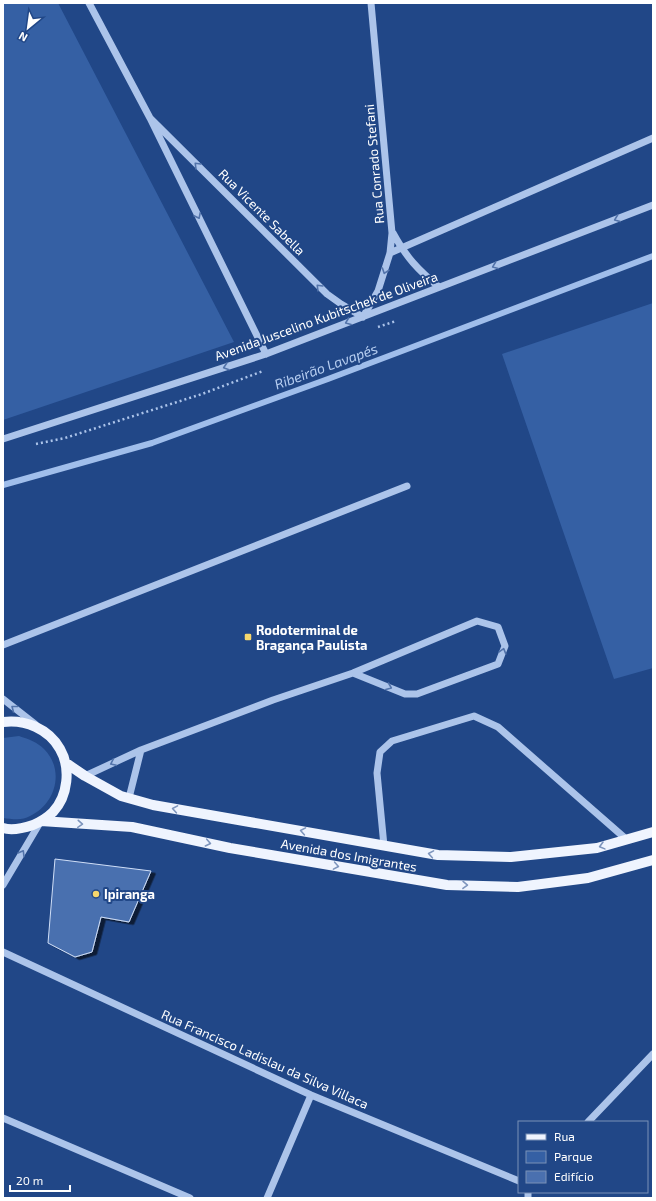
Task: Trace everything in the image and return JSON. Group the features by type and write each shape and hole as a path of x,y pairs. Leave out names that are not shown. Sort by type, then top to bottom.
{"main road":[{"name":"Avenida dos Imigrantes","path":"3,722 12,721 28,724 48,734 60,749 66,763 67,780 62,797 53,811 41,821 24,828 3,828"},
{"name":"Avenida dos Imigrantes","path":"66,763 85,776 122,796 153,805 438,855 511,857 597,848 653,832"},
{"name":"Avenida dos Imigrantes","path":"41,821 132,827 230,848 447,885 518,886 588,878 653,860"}],"street":[{"name":"Rua Vicente Sabella","path":"89,3 150,118 266,354"},
{"name":"Rua Conrado Stefani","path":"363,316 378,291 390,253 392,233 371,3"},
{"name":"Rua Vicente Sabella","path":"150,118 327,294 341,304 363,316"},
{"path":"390,253 653,138"},
{"name":"Avenida Juscelino Kubitschek de Oliveira","path":"3,439 266,354 653,205"},
{"path":"392,233 405,254 423,274 439,287"},
{"path":"3,645 408,486"},
{"path":"85,776 141,750 273,700 353,673 476,621 498,626 505,646 498,664 417,694 405,694 353,673"},
{"path":"3,699 48,734"},
{"path":"384,846 377,773 380,752 392,741 474,716 498,727 626,839"},
{"path":"129,798 141,750"},
{"path":"3,884 41,821"},
{"name":"Rua Francisco Ladislau da Silva Villaca","path":"3,952 311,1095 518,1181"},
{"path":"589,1121 653,1054"},
{"path":"267,1198 311,1095"},
{"path":"3,1118 190,1198"}],"green space":[{"path":"3,3 58,3 234,342 3,420"},
{"path":"653,303 653,668 614,679 502,354"},
{"path":"19,736 38,744 50,757 56,776 55,786 46,803 39,811 24,819 3,818 3,738"}],"building":[{"name":"Ipiranga","path":"55,859 151,871 129,922 101,917 92,952 75,957 48,943"}],"waterway":[{"name":"Ribeirão Lavapés","path":"3,485 152,443 328,379 653,256"}],"place":[{"name":"Rodoterminal de Bragança Paulista","path":"248,637"},
{"name":"Ipiranga","path":"96,894"}]}
